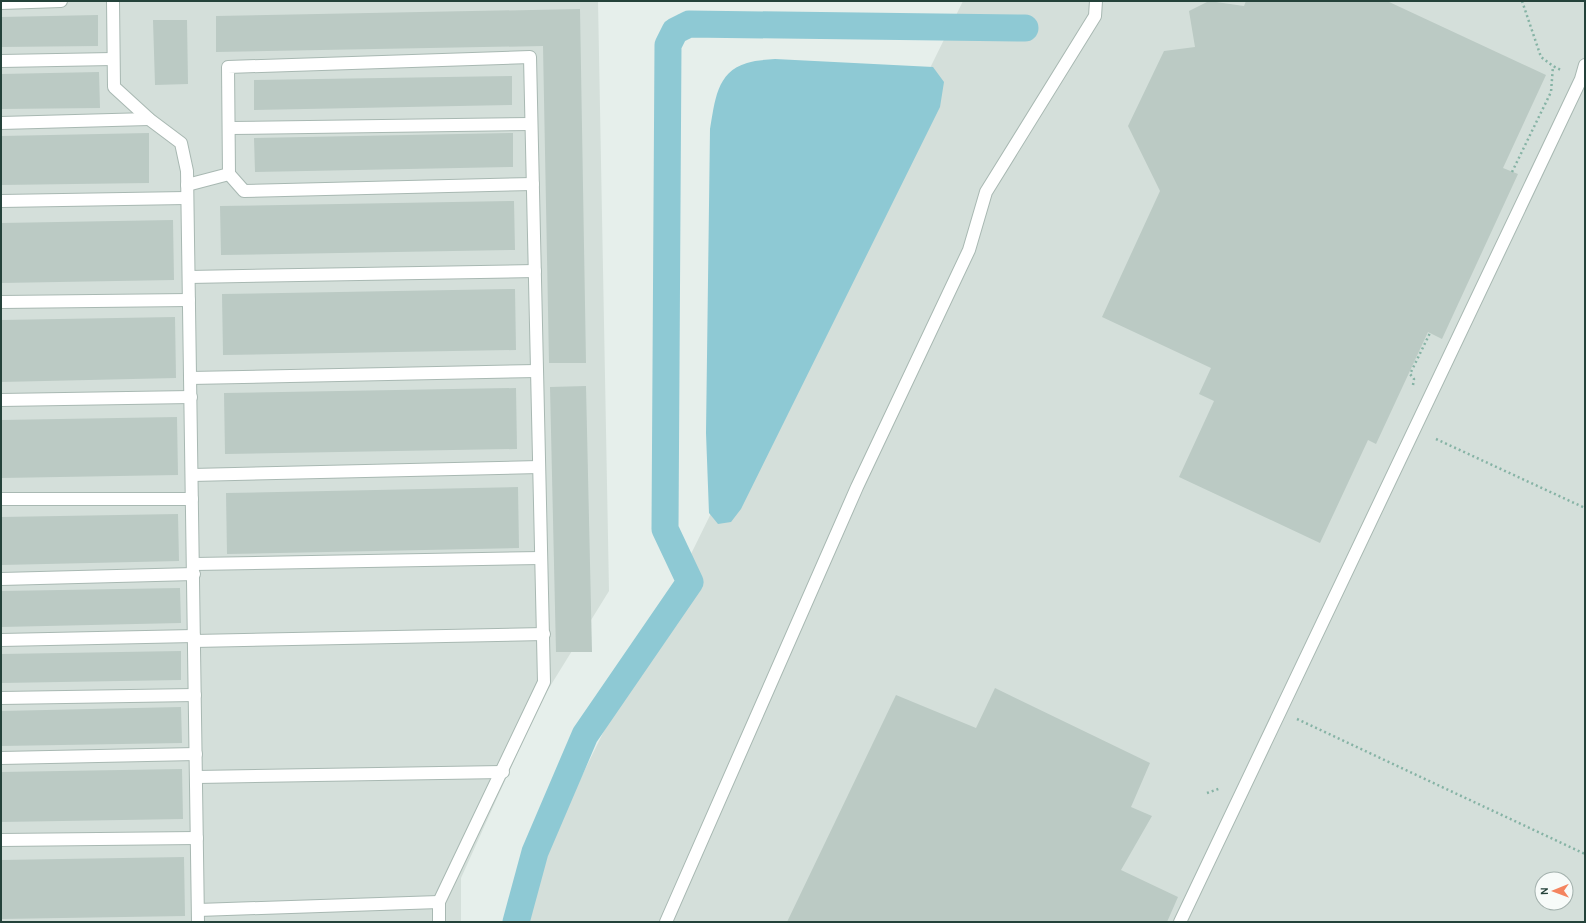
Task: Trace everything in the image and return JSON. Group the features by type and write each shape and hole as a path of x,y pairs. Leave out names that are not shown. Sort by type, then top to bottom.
{"lane":[{"path":"1,3 61,1"},
{"path":"113,1 114,87 149,119 181,142 187,170 186,198 194,569 198,916 439,902"},
{"path":"666,922 857,487 969,250 986,192 1096,16 1096,1"},
{"path":"440,922 439,902 544,682 544,634 530,57 228,67 230,128 229,174 244,190 533,184"},
{"path":"1,62 113,59"},
{"path":"1180,922 1581,79 1585,65"},
{"path":"1,123 149,119"},
{"path":"230,128 531,124"},
{"path":"187,185 229,174"},
{"path":"1,201 186,198"},
{"path":"188,277 535,271"},
{"path":"1,302 189,300"},
{"path":"190,378 537,371"},
{"path":"1,400 191,397"},
{"path":"192,475 539,468"},
{"path":"1,499 192,498"},
{"path":"1,579 194,569 541,558"},
{"path":"1,640 544,634"},
{"path":"1,698 195,695"},
{"path":"1,758 196,754"},
{"path":"197,777 502,772"},
{"path":"1,840 197,838"}],"path":[{"path":"1522,1 1542,57 1553,66 1561,70"},
{"path":"1512,172 1551,92 1553,66"},
{"path":"1436,439 1585,508"},
{"path":"1281,711 1585,854"}],"shaded area":[{"path":"1,1 598,1 609,591 541,701 461,878 461,922 1,922"},
{"path":"963,1 1585,1 1585,922 510,922"}],"water":[{"path":"775,59 933,67 944,82 940,107 741,509 731,522 718,524 709,513 706,433 710,129 719,89 729,73 737,67 750,62"}],"building":[{"path":"1209,1 1244,6 1246,1 1387,1 1546,75 1503,168 1518,174 1442,339 1428,332 1376,444 1368,440 1320,543 1179,477 1214,401 1199,394 1211,368 1102,317 1160,191 1128,126 1164,51 1195,47 1189,11"},
{"path":"580,9 586,363 549,363 543,46 216,52 216,16"},
{"path":"98,15 98,46 1,47 1,17"},
{"path":"153,20 187,20 188,84 155,85"},
{"path":"99,72 100,108 1,109 1,74"},
{"path":"512,76 512,105 254,110 254,80"},
{"path":"149,133 149,183 1,185 1,136"},
{"path":"513,133 513,167 255,172 254,138"},
{"path":"514,201 515,250 221,255 220,206"},
{"path":"173,220 174,280 1,283 1,223"},
{"path":"515,289 516,350 223,355 222,294"},
{"path":"175,317 176,378 1,382 1,320"},
{"path":"586,386 592,652 556,652 550,387"},
{"path":"516,388 517,449 225,454 224,393"},
{"path":"177,417 178,475 1,478 1,420"},
{"path":"518,487 519,548 227,554 226,493"},
{"path":"178,514 179,561 1,565 1,517"},
{"path":"180,588 181,623 1,627 1,591"},
{"path":"181,651 181,680 1,683 1,654"},
{"path":"995,688 1150,763 1131,807 1152,816 1121,870 1178,897 1167,922 787,922 896,695 976,728"},
{"path":"181,707 182,743 1,746 1,711"},
{"path":"182,769 183,819 1,822 1,772"},
{"path":"184,857 185,916 1,919 1,860"}],"waterway":[{"path":"516,922 535,852 585,735 690,582 665,529 668,45 675,31 689,24 1025,28"}]}
